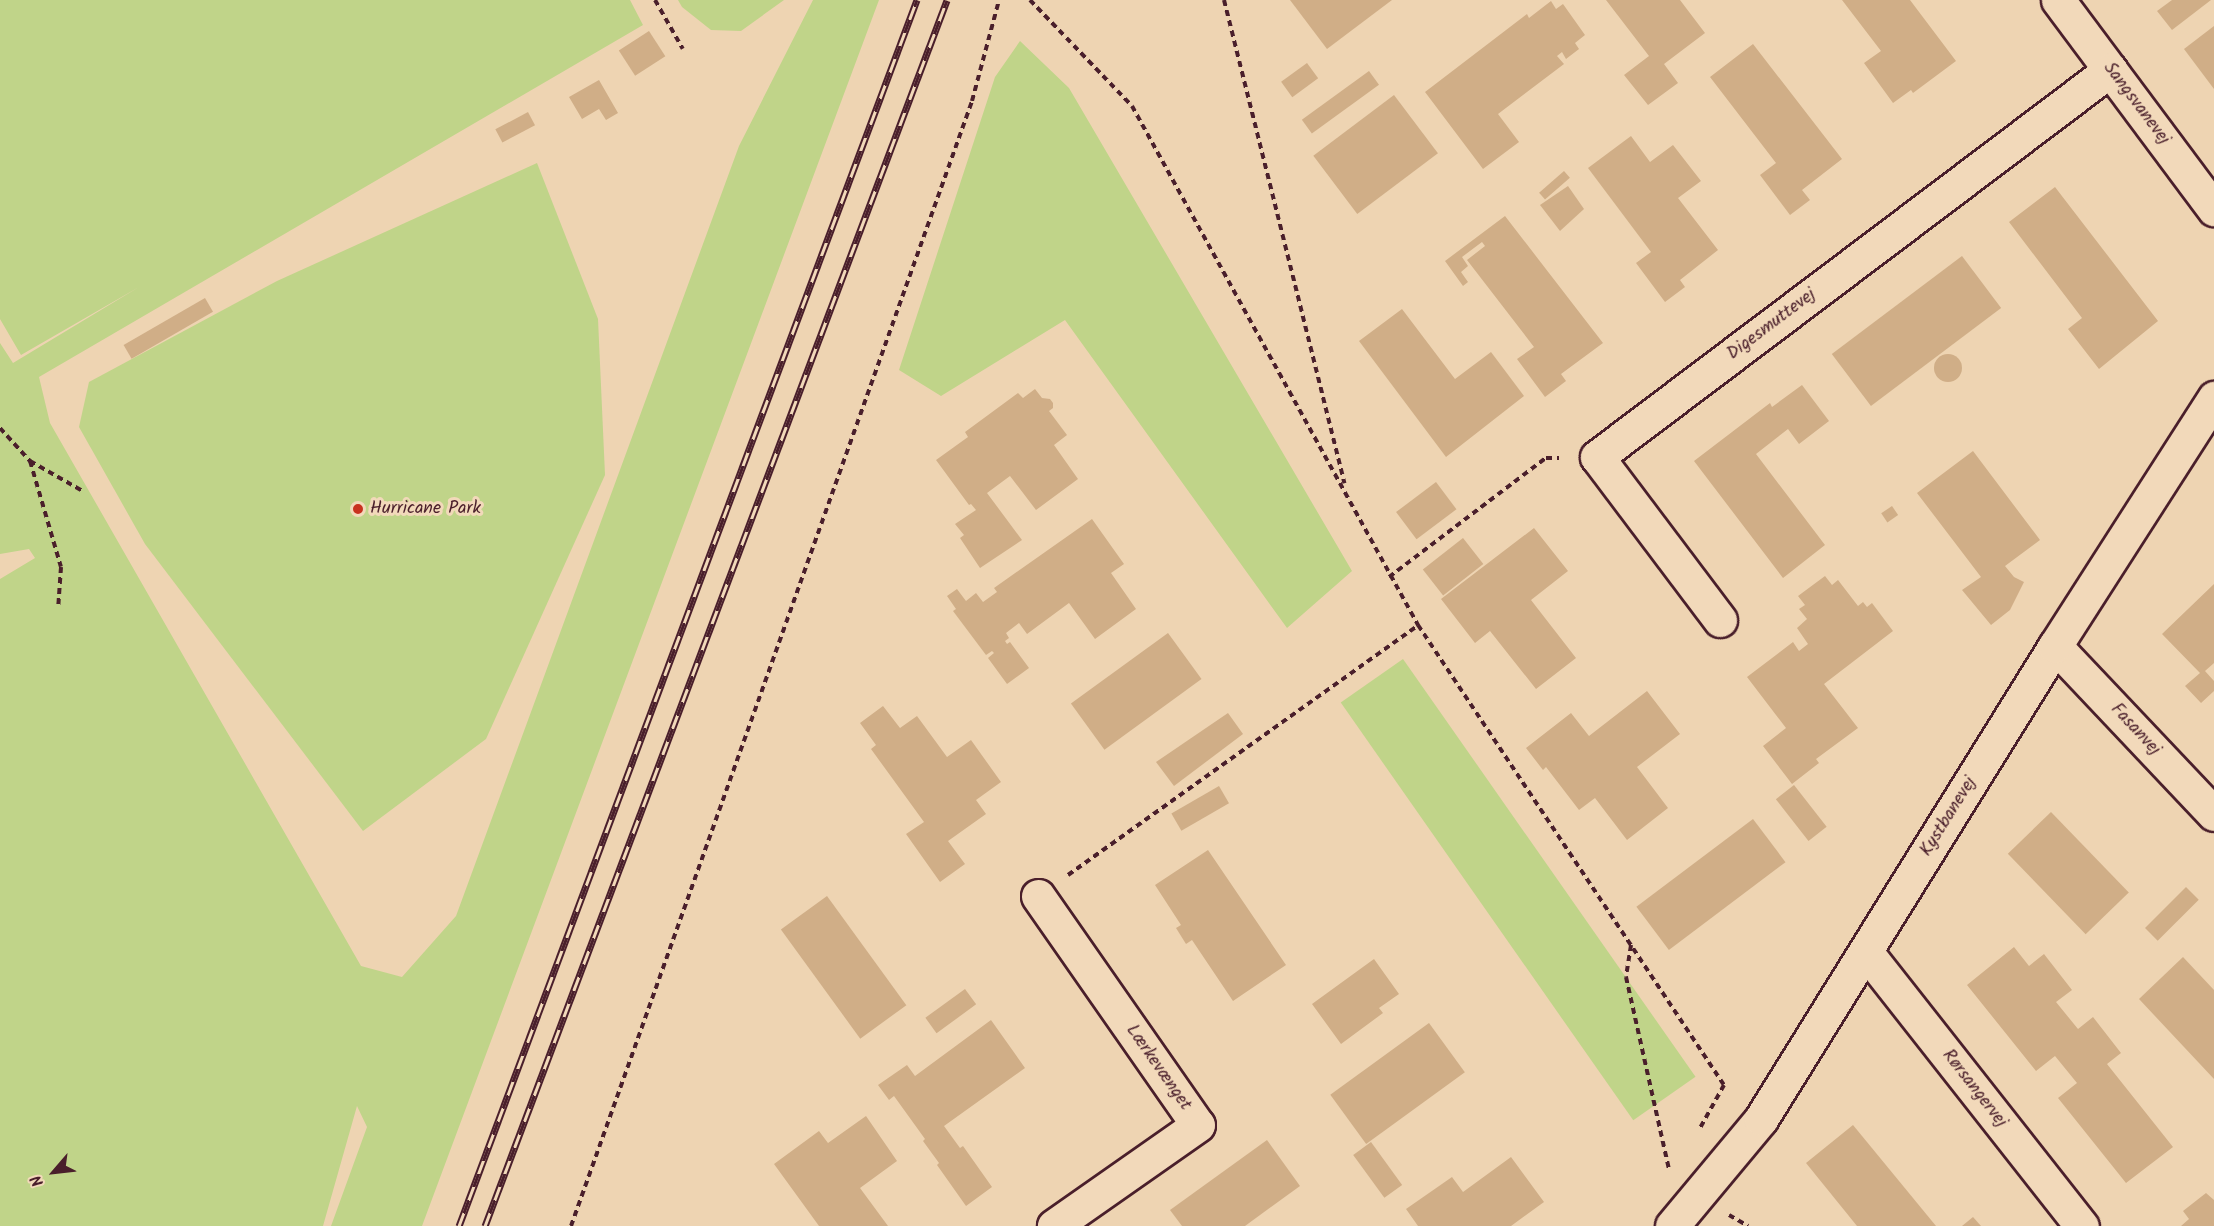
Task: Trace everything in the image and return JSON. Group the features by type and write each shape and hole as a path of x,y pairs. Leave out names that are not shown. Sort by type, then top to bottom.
{"street":[{"name":"Sangsvanevej","path":"2058,0 2214,208"},
{"name":"Digesmuttevej","path":"1597,457 2110,70"},
{"name":"Kystbanevej","path":"1672,1226 1761,1119 2055,646 2214,398"},
{"path":"1597,457 1720,620"},
{"name":"Fasanvej","path":"2055,646 2214,814"},
{"name":"Lærkevænget","path":"1038,896 1198,1125 1054,1226"},
{"name":"Rørsangervej","path":"1866,952 2082,1226"}],"path":[{"path":"654,0 683,49"},
{"path":"572,1226 968,112 999,0"},
{"path":"1224,0 1345,490"},
{"path":"1031,1 1132,106 1345,490 1389,577 1418,625 1724,1084 1697,1134"},
{"path":"0,428 30,461 81,490"},
{"path":"1389,577 1546,459 1597,457"},
{"path":"30,461 61,567 58,606"},
{"path":"1038,896 1418,625"},
{"path":"1631,944 1626,977 1637,1032 1670,1172 1677,1163"}],"green space":[{"path":"0,0 630,0 643,25 39,377 50,423 361,966 402,977 456,916 739,146 813,0 879,0 422,1226 331,1226 367,1127 357,1106 323,1226 0,1226 0,579 35,558 29,549 0,554 0,343 13,363 139,287 21,355 0,319"},
{"path":"678,0 784,0 741,31 711,30 682,7"},
{"path":"1020,41 1069,88 1352,571 1287,628 1065,320 941,396 899,370 995,77"},
{"name":"Hurricane Park","path":"537,163 598,319 605,475 486,739 363,831 145,544 79,427 89,382 277,281"},
{"path":"1403,659 1696,1077 1633,1120 1341,703"}],"building":[{"path":"1290,0 1392,0 1327,49"},
{"path":"1606,0 1680,0 1705,33 1664,64 1678,83 1648,105 1624,75 1649,56"},
{"path":"1842,0 1910,0 1956,61 1913,93 1911,90 1893,103 1864,63 1881,51"},
{"path":"2172,0 2211,0 2172,30 2157,11"},
{"path":"1551,1 1556,9 1563,4 1585,35 1575,43 1579,49 1566,59 1562,52 1557,56 1564,64 1498,114 1519,142 1483,169 1425,92 1527,14 1529,18"},
{"path":"2214,26 2214,89 2184,49"},
{"path":"649,31 665,56 635,76 619,51"},
{"path":"1753,44 1842,159 1802,190 1810,200 1790,215 1760,175 1776,163 1710,77"},
{"path":"1307,63 1318,78 1292,97 1281,82"},
{"path":"1369,71 1379,85 1312,134 1302,120"},
{"path":"599,80 618,113 606,120 599,109 582,119 569,97"},
{"path":"1394,95 1438,153 1357,214 1313,156"},
{"path":"528,112 535,125 502,143 495,129"},
{"path":"1631,136 1650,162 1673,145 1701,181 1678,198 1718,250 1680,280 1685,287 1665,302 1636,263 1651,252 1588,168"},
{"path":"1564,171 1570,178 1545,199 1539,193"},
{"path":"1568,186 1584,209 1560,231 1540,205"},
{"path":"2055,187 2158,321 2099,369 2068,329 2082,318 2009,222"},
{"path":"1505,216 1603,343 1561,374 1566,381 1545,397 1517,359 1534,347 1467,260 1485,246 1482,242 1462,257 1468,266 1461,272 1468,282 1463,286 1445,261"},
{"path":"1962,256 2001,308 1871,406 1832,354"},
{"path":"205,298 213,312 132,359 124,345"},
{"path":"1402,309 1455,379 1491,352 1524,396 1446,457 1359,341"},
{"path":"1948,354 1958,358 1962,368 1958,378 1948,382 1938,378 1934,368 1938,358"},
{"path":"1802,385 1829,421 1799,444 1788,429 1756,454 1825,545 1783,578 1694,461 1770,403 1772,407"},
{"path":"1035,389 1042,398 1050,399 1053,403 1053,408 1049,411 1067,435 1054,445 1078,479 1036,510 1010,476 987,493 1022,540 980,568 960,538 964,535 955,524 976,510 971,504 969,505 936,460 968,437 965,432 1018,393 1023,398"},
{"path":"1973,451 2040,540 2005,566 2014,577 2024,582 2010,610 1991,625 1962,590 1981,577 1917,493"},
{"path":"1436,482 1456,509 1417,539 1396,512"},
{"path":"1892,506 1898,515 1887,522 1881,513"},
{"path":"1092,519 1124,564 1111,573 1136,609 1095,639 1069,603 1027,634 1019,623 1006,633 1009,638 1005,641 1007,644 1010,642 1029,668 1007,684 988,658 994,653 992,651 986,655 953,611 956,609 947,596 957,589 966,601 976,593 983,602 997,592 994,588"},
{"path":"1534,528 1568,571 1531,600 1576,658 1536,689 1490,631 1475,643 1441,599"},
{"path":"1463,538 1483,564 1443,595 1423,569"},
{"path":"1825,576 1832,585 1838,580 1858,606 1863,602 1867,607 1872,603 1893,631 1824,684 1858,728 1816,759 1819,763 1792,784 1763,746 1786,728 1747,677 1793,642 1799,651 1808,644 1797,628 1807,619 1799,609 1805,605 1798,596"},
{"path":"2214,584 2214,663 2205,671 2214,681 2214,691 2201,703 2185,686 2200,673 2162,634"},
{"path":"1168,633 1202,679 1104,750 1071,704"},
{"path":"1647,691 1680,734 1637,767 1668,808 1627,840 1595,798 1579,810 1546,767 1543,770 1526,748 1571,713 1589,736"},
{"path":"883,706 900,728 917,716 947,757 971,740 1001,782 976,800 986,814 948,841 965,864 940,882 906,834 924,822 871,749 876,745 860,723"},
{"path":"1228,713 1243,734 1174,786 1156,762"},
{"path":"1794,785 1827,827 1809,841 1776,799"},
{"path":"1219,786 1229,803 1181,831 1171,813"},
{"path":"2051,812 2129,893 2086,934 2008,854"},
{"path":"1753,819 1785,862 1669,950 1636,907"},
{"path":"1208,850 1286,965 1233,1001 1192,940 1186,944 1176,928 1181,925 1155,885"},
{"path":"2186,887 2199,900 2158,941 2145,928"},
{"path":"827,896 906,1005 860,1039 781,930"},
{"path":"2014,947 2029,966 2044,954 2072,990 2056,1002 2078,1029 2093,1017 2121,1053 2107,1064 2173,1147 2126,1183 2058,1098 2077,1083 2055,1056 2036,1071 1967,985"},
{"path":"2183,957 2214,990 2214,1079 2139,999"},
{"path":"1374,959 1399,994 1379,1008 1383,1013 1341,1044 1312,1004"},
{"path":"965,989 976,1004 937,1033 925,1018"},
{"path":"991,1020 1025,1068 944,1126 960,1148 963,1146 992,1187 966,1206 937,1165 939,1163 923,1141 925,1139 894,1096 889,1100 878,1085 907,1065 915,1076"},
{"path":"1429,1023 1465,1072 1366,1144 1330,1095"},
{"path":"866,1116 897,1161 860,1188 888,1226 819,1226 774,1164 819,1131 828,1143"},
{"path":"1853,1125 1936,1226 1857,1226 1806,1163"},
{"path":"1267,1140 1300,1186 1245,1226 1182,1226 1170,1210"},
{"path":"1371,1142 1402,1185 1384,1198 1353,1155"},
{"path":"1511,1157 1544,1202 1511,1226 1418,1226 1406,1209 1452,1177 1463,1192"},
{"path":"2206,1193 2214,1200 2214,1226 2181,1226 2189,1219 2183,1211"},
{"path":"1973,1217 1981,1226 1962,1226"}],"railway":[{"path":"459,1226 917,0"},
{"path":"485,1226 947,0"}],"place":[{"name":"Hurricane Park","path":"358,509"}]}
